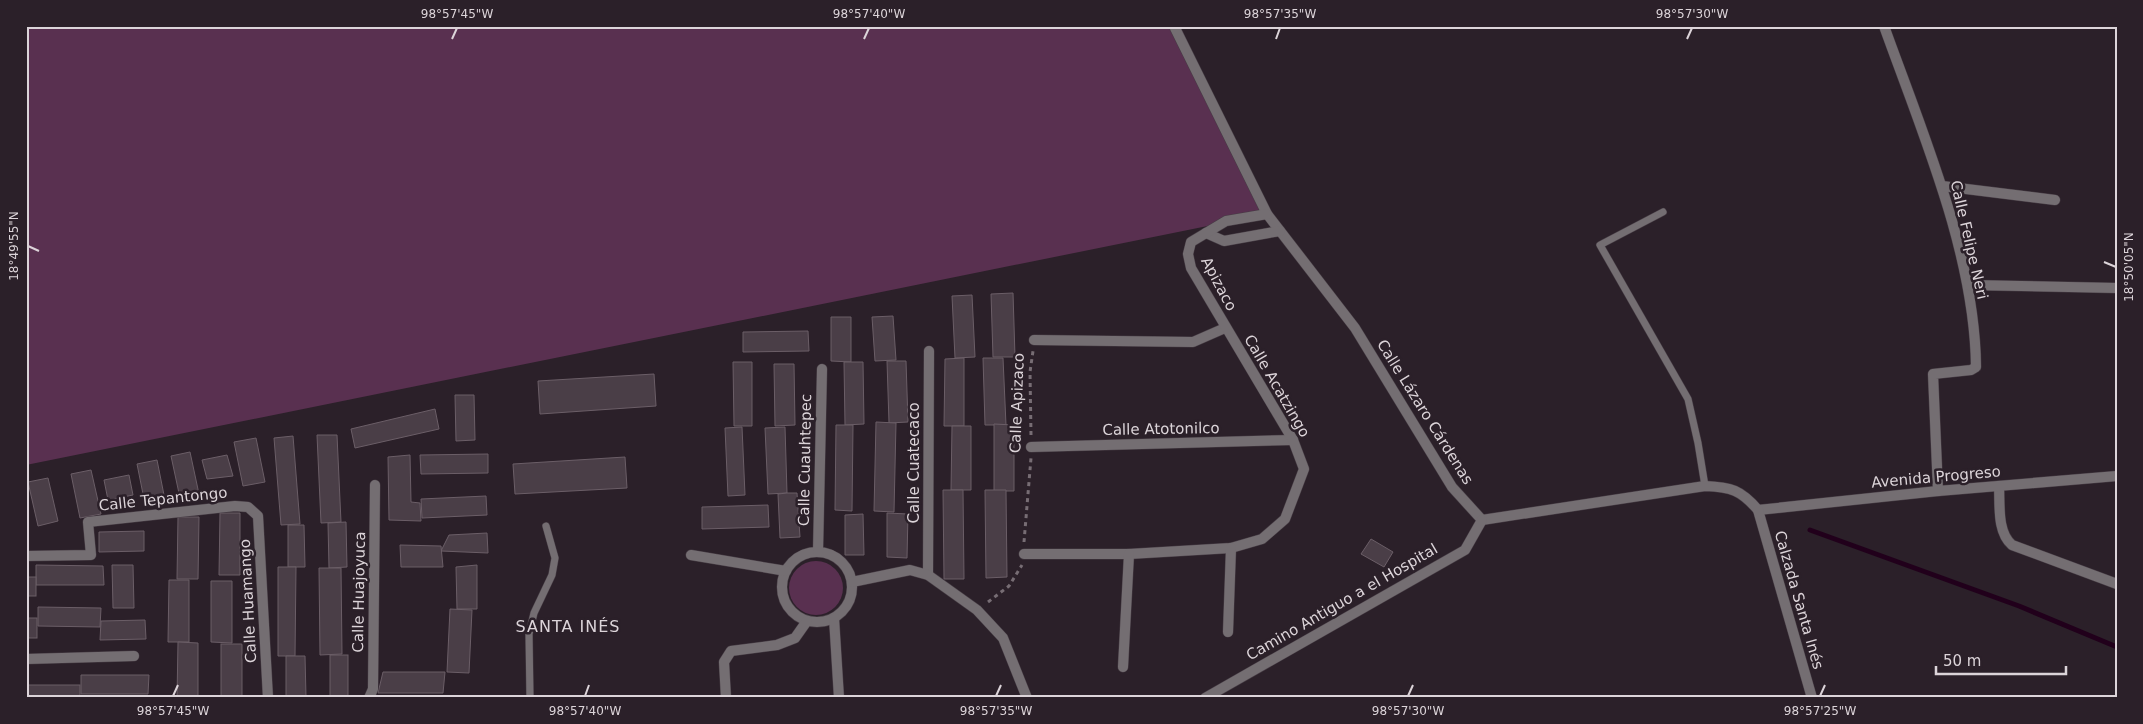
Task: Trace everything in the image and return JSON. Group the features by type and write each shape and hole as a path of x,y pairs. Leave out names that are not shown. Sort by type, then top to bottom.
{"street":[{"name":"Calle Lázaro Cárdenas","path":"1174,26 1267,214 1355,328 1452,487 1482,520"},
{"name":"Calle Felipe Neri","path":"1884,26 1942,186 1968,285 1976,367 1971,370 1933,374 1938,491"},
{"path":"1942,186 2054,200"},
{"path":"1206,234 1226,221 1267,214"},
{"path":"1206,234 1224,241 1280,232"},
{"name":"Apizaco","path":"1206,234 1191,242 1188,254 1191,268 1225,328"},
{"path":"1968,285 2117,288"},
{"name":"Calle Apizaco","path":"1034,340 1194,342 1225,328"},
{"name":"Calle Acatzingo","path":"1024,554 1129,554 1231,548 1262,539 1284,519 1304,469 1293,440 1225,328"},
{"name":"Calle Cuatecaco","path":"928,575 929,351"},
{"name":"Calle Cuauhtepec","path":"818,552 822,369"},
{"name":"Calle Atotonilco","path":"1031,447 1293,440"},
{"name":"Avenida Progreso","path":"1758,510 1938,491 2117,476"},
{"name":"Calle Huajoyuca","path":"369,698 373,689 375,486"},
{"path":"1482,520 1705,486 1721,486 1738,491 1749,499 1758,510"},
{"path":"1999,486 2002,530 2006,540 2012,546 2117,584"},
{"name":"Calle Tepantongo","path":"26,556 91,555 88,522 235,506 248,507"},
{"name":"Calle Huamango","path":"248,507 258,516 268,698"},
{"name":"Calzada Santa Inés","path":"1758,510 1812,698"},
{"name":"Camino Antiguo a el Hospital","path":"1205,698 1465,550 1482,520"},
{"path":"1228,632 1231,548"},
{"path":"818,552 830,554 841,561 848,570 852,582 852,593 849,603 843,612 834,618 816,623 807,621 794,614 784,601 782,586 786,571 799,556 818,552"},
{"path":"1123,667 1129,554"},
{"path":"690,555 786,571"},
{"path":"852,582 910,570 928,575 977,610 1003,638 1026,698"},
{"path":"834,618 839,698"},
{"path":"726,698 724,662 731,651 777,645 795,638 807,621"},
{"path":"26,659 134,656"}],"lane":[{"path":"1663,212 1600,245 1688,399 1705,486"},
{"path":"530,698 529,634 534,613 552,575 556,558 546,526"}],"path":[{"name":"Calle Apizaco","path":"977,610 1009,586 1022,567 1024,554 1023,530 1031,447 1030,372 1034,340"}],"shaded area":[{"path":"26,26 1180,26 1267,214 26,465"},
{"path":"816,561 826,563 835,569 841,578 843,588 841,598 835,607 826,613 816,615 806,613 797,607 791,598 789,588 791,578 797,569 806,563"}],"building":[{"path":"1013,293 1015,357 993,357 991,294"},
{"path":"972,295 975,357 955,358 952,296"},
{"path":"893,316 896,360 875,361 872,317"},
{"path":"831,317 851,317 851,362 831,361"},
{"path":"808,331 809,351 743,352 743,332"},
{"path":"964,358 964,426 944,426 945,359"},
{"path":"983,358 1003,358 1006,425 985,425"},
{"path":"887,361 906,361 908,422 889,423"},
{"path":"733,362 752,362 752,426 734,426"},
{"path":"844,362 863,362 864,424 845,425"},
{"path":"774,364 794,364 795,425 775,426"},
{"path":"654,374 656,406 540,414 538,381"},
{"path":"455,395 474,395 475,440 456,441"},
{"path":"435,409 439,429 355,448 351,429"},
{"path":"876,422 896,423 894,512 874,511"},
{"path":"994,424 1014,425 1014,491 994,491"},
{"path":"836,425 853,425 852,511 835,510"},
{"path":"952,426 971,426 971,490 951,490"},
{"path":"742,427 745,495 728,496 725,428"},
{"path":"785,427 787,493 768,494 765,428"},
{"path":"317,435 337,435 341,522 321,523"},
{"path":"293,436 300,524 281,525 274,438"},
{"path":"256,438 265,482 243,486 234,442"},
{"path":"190,452 199,494 180,498 171,456"},
{"path":"488,454 488,473 421,474 420,455"},
{"path":"227,455 233,476 207,479 202,460"},
{"path":"410,455 411,502 420,503 421,521 389,520 388,457"},
{"path":"625,457 627,488 515,494 513,464"},
{"path":"157,460 165,500 145,504 137,464"},
{"path":"91,470 101,514 80,518 71,474"},
{"path":"129,475 133,495 108,500 104,480"},
{"path":"48,478 58,521 38,526 28,482"},
{"path":"943,490 963,490 964,579 944,579"},
{"path":"985,490 1006,490 1007,577 986,578"},
{"path":"797,493 800,537 780,538 778,494"},
{"path":"486,496 487,515 422,518 421,499"},
{"path":"768,505 769,527 702,529 702,507"},
{"path":"220,513 240,513 240,575 219,575"},
{"path":"887,513 908,514 907,558 887,557"},
{"path":"863,514 864,555 845,555 845,515"},
{"path":"178,517 199,517 198,579 177,579"},
{"path":"346,522 347,567 329,568 328,523"},
{"path":"288,525 304,525 305,567 288,567"},
{"path":"144,531 144,551 99,552 99,532"},
{"path":"487,533 488,553 441,551 449,535"},
{"path":"1371,539 1393,552 1384,567 1361,554"},
{"path":"400,545 441,546 443,567 401,567"},
{"path":"36,565 103,566 104,585 36,585"},
{"path":"112,565 133,565 134,608 113,608"},
{"path":"477,565 477,609 457,609 456,567"},
{"path":"278,567 296,567 295,656 278,656"},
{"path":"319,568 341,568 342,654 320,655"},
{"path":"26,577 36,577 36,596 26,596"},
{"path":"169,580 189,580 189,642 168,642"},
{"path":"211,581 232,581 232,643 211,642"},
{"path":"38,607 101,608 100,627 38,626"},
{"path":"450,609 472,610 469,673 447,672"},
{"path":"26,618 37,618 37,638 26,638"},
{"path":"145,620 146,639 100,640 101,621"},
{"path":"178,642 198,643 198,698 177,698"},
{"path":"221,644 242,644 242,698 221,698"},
{"path":"330,655 348,655 348,698 330,698"},
{"path":"286,656 305,656 306,697 286,697"},
{"path":"383,672 445,672 443,693 378,693"},
{"path":"81,675 149,675 148,694 81,694"},
{"path":"26,685 80,685 80,698 26,698"}],"waterway":[{"path":"1810,530 2019,606 2117,647"}],"district":[{"name":"SANTA INÉS","path":"568,626"}]}
